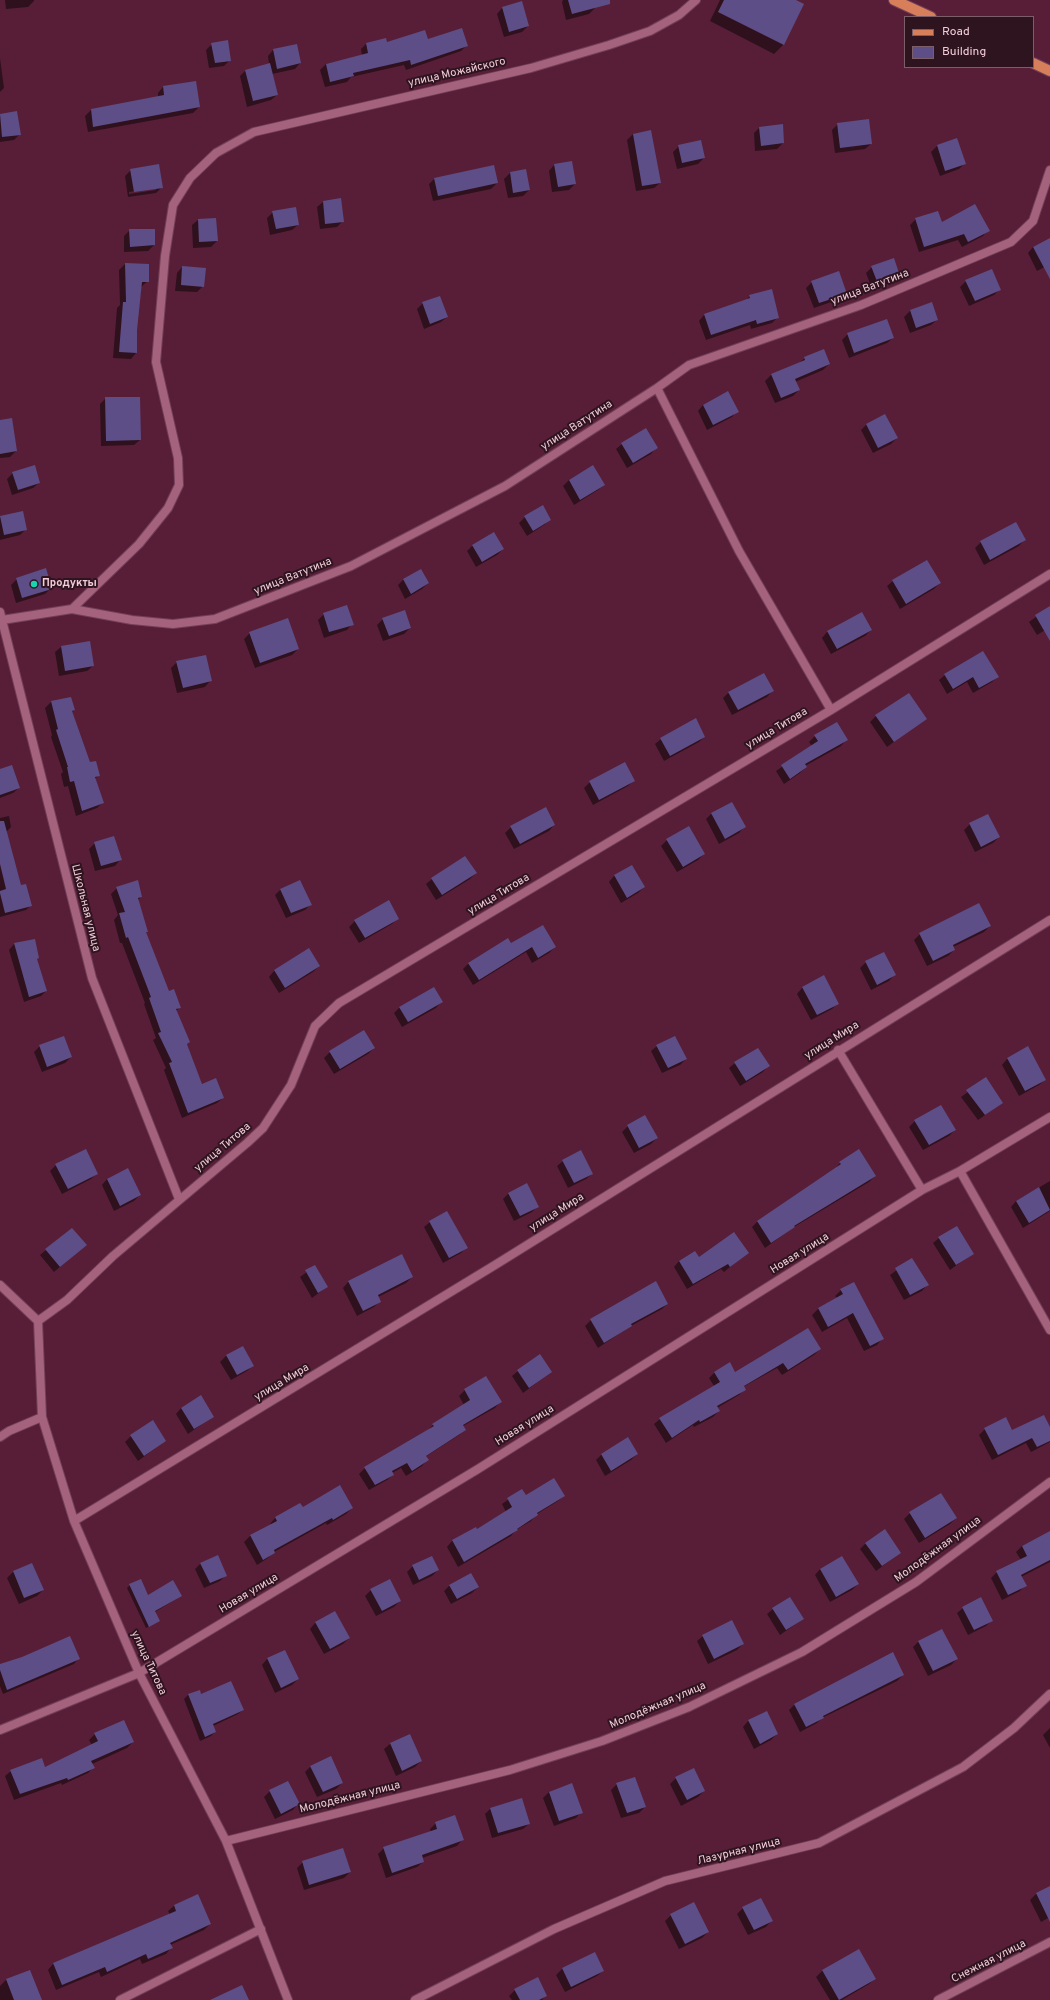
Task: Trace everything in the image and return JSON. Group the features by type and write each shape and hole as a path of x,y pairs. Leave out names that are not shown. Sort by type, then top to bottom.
{"main road":[{"path":"894,0 929,16"},
{"path":"1034,63 1050,71"}],"street":[{"name":"улица Можайского","path":"72,609 139,544 168,508 179,485 178,458 156,362 165,256 173,205 190,178 216,153 254,132 531,68 609,45 650,31 680,15 696,0"},
{"name":"улица Ватутина","path":"1,616 72,609 132,620 173,624 216,619 350,566 505,486 657,388 689,365 862,305 1011,242 1033,221 1050,170"},
{"path":"657,388 739,551 831,710"},
{"name":"улица Титова","path":"288,2000 226,1841 139,1673 74,1520 42,1417 38,1321 67,1300 113,1256 179,1198 247,1143 263,1128 290,1085 315,1026 339,1003 831,710 1050,574"},
{"name":"Школьная улица","path":"1,616 8,650 92,978 179,1198"},
{"path":"0,654 8,650"},
{"name":"улица Мира","path":"74,1520 495,1265 838,1050 1050,920"},
{"path":"838,1050 922,1190"},
{"name":"Новая улица","path":"0,1730 139,1673 478,1469 922,1190 960,1171 1050,1117"},
{"path":"960,1171 1050,1330"},
{"path":"0,1285 38,1321"},
{"path":"0,1437 9,1431 42,1417"},
{"name":"Молодёжная улица","path":"226,1841 510,1770 602,1741 689,1707 802,1652 916,1582 1050,1482"},
{"name":"Лазурная улица","path":"415,2000 554,1929 665,1881 819,1843 963,1767 1014,1728 1050,1694"},
{"path":"120,2000 261,1929"},
{"name":"Снежная улица","path":"938,2000 1050,1942"}],"building":[{"path":"568,0 610,0 610,4 572,14"},
{"path":"724,0 796,0 804,4 784,45 718,12"},
{"path":"522,1 529,26 509,32 502,7"},
{"path":"462,28 468,46 411,65 410,60 353,73 354,76 330,82 326,64 368,53 366,43 386,38 387,42 425,30 428,39"},
{"path":"228,40 231,61 215,63 211,43"},
{"path":"297,44 301,63 277,69 273,49"},
{"path":"270,63 278,95 253,101 245,70"},
{"path":"196,81 200,107 93,127 91,109 164,95 163,86"},
{"path":"17,111 21,135 2,137 0,114"},
{"path":"869,119 872,144 840,148 837,123"},
{"path":"783,124 784,143 761,146 759,127"},
{"path":"651,130 661,183 642,186 633,134"},
{"path":"957,138 966,164 945,171 937,145"},
{"path":"701,140 705,158 682,163 678,145"},
{"path":"572,161 576,184 558,187 554,164"},
{"path":"159,164 163,188 134,192 130,169"},
{"path":"494,165 498,183 438,196 434,178"},
{"path":"526,169 530,190 513,193 510,172"},
{"path":"341,198 344,222 325,224 323,201"},
{"path":"975,204 990,231 968,242 964,234 924,247 915,218 938,211 942,222"},
{"path":"296,207 299,225 276,229 272,211"},
{"path":"216,218 218,241 199,242 198,219"},
{"path":"129,229 155,229 155,245 130,247"},
{"path":"1050,238 1050,279 1033,247"},
{"path":"894,258 900,276 878,284 871,266"},
{"path":"125,263 149,264 149,282 142,282 137,330 137,353 119,352 123,302 126,302"},
{"path":"182,266 206,268 204,287 181,285"},
{"path":"992,269 1001,290 975,301 965,280"},
{"path":"839,271 847,294 819,303 811,281"},
{"path":"772,289 779,318 757,324 756,320 711,335 704,314 750,298 749,295"},
{"path":"440,296 448,317 430,324 422,302"},
{"path":"932,302 938,320 916,328 910,310"},
{"path":"887,319 894,338 854,353 847,333"},
{"path":"824,349 830,364 795,379 800,390 781,398 771,374 805,360 804,357"},
{"path":"728,391 739,412 713,425 703,405"},
{"path":"105,397 140,397 141,440 106,441"},
{"path":"885,414 898,438 878,448 866,424"},
{"path":"12,418 17,451 0,454 0,420"},
{"path":"646,428 658,448 633,463 621,443"},
{"path":"35,465 40,483 18,490 12,472"},
{"path":"593,465 605,485 580,500 569,480"},
{"path":"543,505 551,520 533,531 524,516"},
{"path":"23,511 27,530 4,535 0,516"},
{"path":"1016,522 1026,540 990,560 980,541"},
{"path":"494,532 504,549 482,562 472,545"},
{"path":"927,560 941,583 906,604 892,580"},
{"name":"Продукты","path":"46,568 52,589 22,598 16,578"},
{"path":"421,569 429,583 411,594 403,579"},
{"path":"347,605 354,625 329,632 323,613"},
{"path":"1050,606 1050,641 1035,615"},
{"path":"405,610 411,628 389,636 382,618"},
{"path":"862,612 872,630 837,649 827,631"},
{"path":"288,618 299,649 260,663 249,632"},
{"path":"90,641 94,666 65,671 61,646"},
{"path":"983,651 999,677 979,688 973,677 953,689 944,674"},
{"path":"206,655 212,681 183,688 176,661"},
{"path":"764,673 774,691 738,710 728,692"},
{"path":"909,693 927,719 894,742 875,715"},
{"path":"71,697 75,710 72,711 90,762 96,761 100,776 95,777 104,803 82,811 74,781 70,782 68,767 56,730 58,729 51,701"},
{"path":"696,718 705,737 670,756 660,738"},
{"path":"837,722 848,740 805,764 807,767 790,779 781,765 818,741 814,735"},
{"path":"625,762 635,781 599,800 589,781"},
{"path":"12,765 20,788 0,795 0,769"},
{"path":"732,802 746,827 725,839 711,813"},
{"path":"546,807 555,825 520,844 510,826"},
{"path":"988,814 1000,837 981,847 969,823"},
{"path":"0,821 4,821 21,885 26,884 32,906 5,913 0,893 0,891 6,889 0,864"},
{"path":"689,826 705,854 683,867 666,839"},
{"path":"114,836 122,860 101,866 94,842"},
{"path":"465,856 477,873 442,895 431,878"},
{"path":"632,865 645,887 627,898 614,875"},
{"path":"138,880 142,897 138,898 148,932 146,932 169,991 174,989 181,1008 176,1009 190,1042 187,1044 202,1084 216,1078 224,1098 188,1113 169,1063 172,1062 158,1033 161,1032 149,998 151,997 128,937 126,938 119,913 125,912 116,887"},
{"path":"300,880 312,905 291,913 280,889"},
{"path":"389,900 399,919 365,938 354,920"},
{"path":"979,903 991,926 953,945 955,950 933,961 919,933"},
{"path":"543,925 556,947 538,958 532,947 479,980 468,963 508,938 511,943"},
{"path":"35,939 39,958 37,959 47,991 29,997 14,943"},
{"path":"309,948 320,966 285,988 274,970"},
{"path":"884,952 896,975 877,985 865,961"},
{"path":"824,975 839,1004 817,1015 802,987"},
{"path":"434,987 443,1002 408,1022 399,1007"},
{"path":"364,1030 375,1048 340,1069 329,1051"},
{"path":"64,1036 72,1057 47,1067 39,1045"},
{"path":"675,1036 687,1059 668,1068 656,1045"},
{"path":"1028,1046 1046,1080 1025,1091 1007,1058"},
{"path":"758,1048 770,1066 746,1081 734,1062"},
{"path":"986,1077 1003,1103 985,1115 966,1090"},
{"path":"941,1105 956,1130 929,1145 914,1120"},
{"path":"645,1115 658,1138 639,1148 627,1125"},
{"path":"86,1149 98,1174 68,1189 55,1164"},
{"path":"859,1149 876,1176 794,1226 795,1227 771,1243 757,1221 841,1164 839,1162"},
{"path":"581,1150 593,1174 574,1183 562,1160"},
{"path":"128,1168 141,1195 120,1206 107,1179"},
{"path":"527,1183 539,1207 520,1216 508,1193"},
{"path":"1039,1187 1050,1210 1029,1223 1016,1201"},
{"path":"447,1211 468,1248 449,1258 429,1221"},
{"path":"957,1226 974,1254 956,1265 938,1237"},
{"path":"72,1228 87,1245 60,1267 45,1249"},
{"path":"734,1232 749,1253 730,1267 728,1264 693,1284 679,1261 695,1251 699,1257"},
{"path":"402,1254 413,1277 378,1295 381,1302 363,1311 348,1281"},
{"path":"912,1258 929,1285 910,1295 895,1268"},
{"path":"315,1265 328,1287 318,1293 305,1270"},
{"path":"656,1281 668,1304 631,1324 632,1326 604,1343 590,1319"},
{"path":"854,1282 884,1339 870,1346 853,1313 828,1327 818,1308 843,1294 840,1289"},
{"path":"808,1328 821,1349 788,1370 783,1363 744,1386 746,1390 717,1406 720,1411 700,1422 699,1420 672,1438 659,1418 720,1382 714,1372 730,1362 735,1372"},
{"path":"243,1346 254,1366 237,1375 226,1355"},
{"path":"540,1354 552,1372 529,1388 517,1370"},
{"path":"486,1376 502,1402 463,1425 466,1430 426,1456 429,1460 412,1471 407,1463 392,1471 394,1475 375,1485 364,1467 434,1426 432,1424 470,1400 464,1389"},
{"path":"201,1395 214,1417 194,1429 181,1408"},
{"path":"1044,1415 1050,1427 1050,1441 1037,1447 1032,1438 998,1455 984,1428 1006,1417 1012,1430"},
{"path":"153,1420 166,1441 144,1456 130,1435"},
{"path":"628,1437 638,1454 611,1471 601,1454"},
{"path":"554,1478 565,1496 537,1513 538,1515 517,1529 518,1530 464,1562 452,1540 476,1527 477,1529 512,1507 507,1498 522,1489 526,1495"},
{"path":"340,1485 353,1508 333,1520 332,1518 274,1550 275,1553 263,1560 250,1535 277,1521 275,1517 300,1503 303,1507"},
{"path":"941,1493 957,1518 925,1538 909,1512"},
{"path":"885,1529 901,1553 882,1566 865,1543"},
{"path":"1050,1531 1050,1560 1021,1575 1027,1586 1008,1595 996,1571 1027,1556 1022,1546"},
{"path":"218,1555 227,1576 210,1583 200,1563"},
{"path":"432,1556 439,1570 419,1580 412,1565"},
{"path":"842,1556 859,1584 836,1597 820,1569"},
{"path":"32,1563 44,1590 24,1598 13,1571"},
{"path":"471,1573 479,1587 457,1599 449,1585"},
{"path":"141,1579 148,1595 173,1580 182,1596 155,1611 160,1621 149,1627 129,1584"},
{"path":"390,1579 401,1601 382,1611 370,1589"},
{"path":"790,1597 804,1619 786,1630 772,1608"},
{"path":"981,1597 993,1621 974,1630 962,1607"},
{"path":"335,1611 350,1638 330,1649 315,1622"},
{"path":"732,1620 744,1644 714,1659 702,1635"},
{"path":"942,1629 958,1659 933,1671 918,1641"},
{"path":"70,1636 80,1659 7,1690 0,1670 0,1664 22,1657"},
{"path":"285,1650 299,1679 281,1688 267,1658"},
{"path":"893,1652 904,1675 823,1716 824,1718 806,1727 794,1704"},
{"path":"231,1681 244,1710 213,1724 216,1732 205,1737 188,1694 200,1690 201,1694"},
{"path":"767,1711 778,1734 760,1744 748,1720"},
{"path":"124,1720 134,1742 91,1761 95,1768 68,1780 67,1778 20,1794 10,1770 42,1758 45,1767 98,1741 94,1733"},
{"path":"410,1734 422,1761 402,1771 390,1743"},
{"path":"331,1756 343,1783 323,1792 310,1766"},
{"path":"694,1768 705,1791 687,1800 675,1777"},
{"path":"635,1777 646,1807 627,1813 616,1783"},
{"path":"288,1781 300,1804 281,1814 269,1790"},
{"path":"572,1783 583,1813 559,1821 549,1792"},
{"path":"522,1798 530,1824 498,1833 490,1808"},
{"path":"455,1815 464,1840 422,1855 424,1862 392,1873 383,1847 437,1829 435,1822"},
{"path":"343,1848 351,1872 309,1885 302,1861"},
{"path":"1050,1886 1050,1922 1036,1893"},
{"path":"198,1894 211,1924 170,1943 173,1948 148,1959 146,1954 107,1972 105,1967 62,1985 53,1963 176,1911 174,1905"},
{"path":"761,1898 773,1921 754,1930 742,1907"},
{"path":"694,1902 709,1932 685,1944 670,1914"},
{"path":"859,1949 876,1979 839,2000 822,1970"},
{"path":"595,1952 604,1971 571,1987 562,1968"},
{"path":"30,1970 42,2000 14,2000 6,1979"},
{"path":"538,1977 547,1996 539,2000 520,2000 514,1989"},
{"path":"242,1985 249,2000 210,2000"}],"place":[{"name":"Продукты","path":"34,584"}]}
